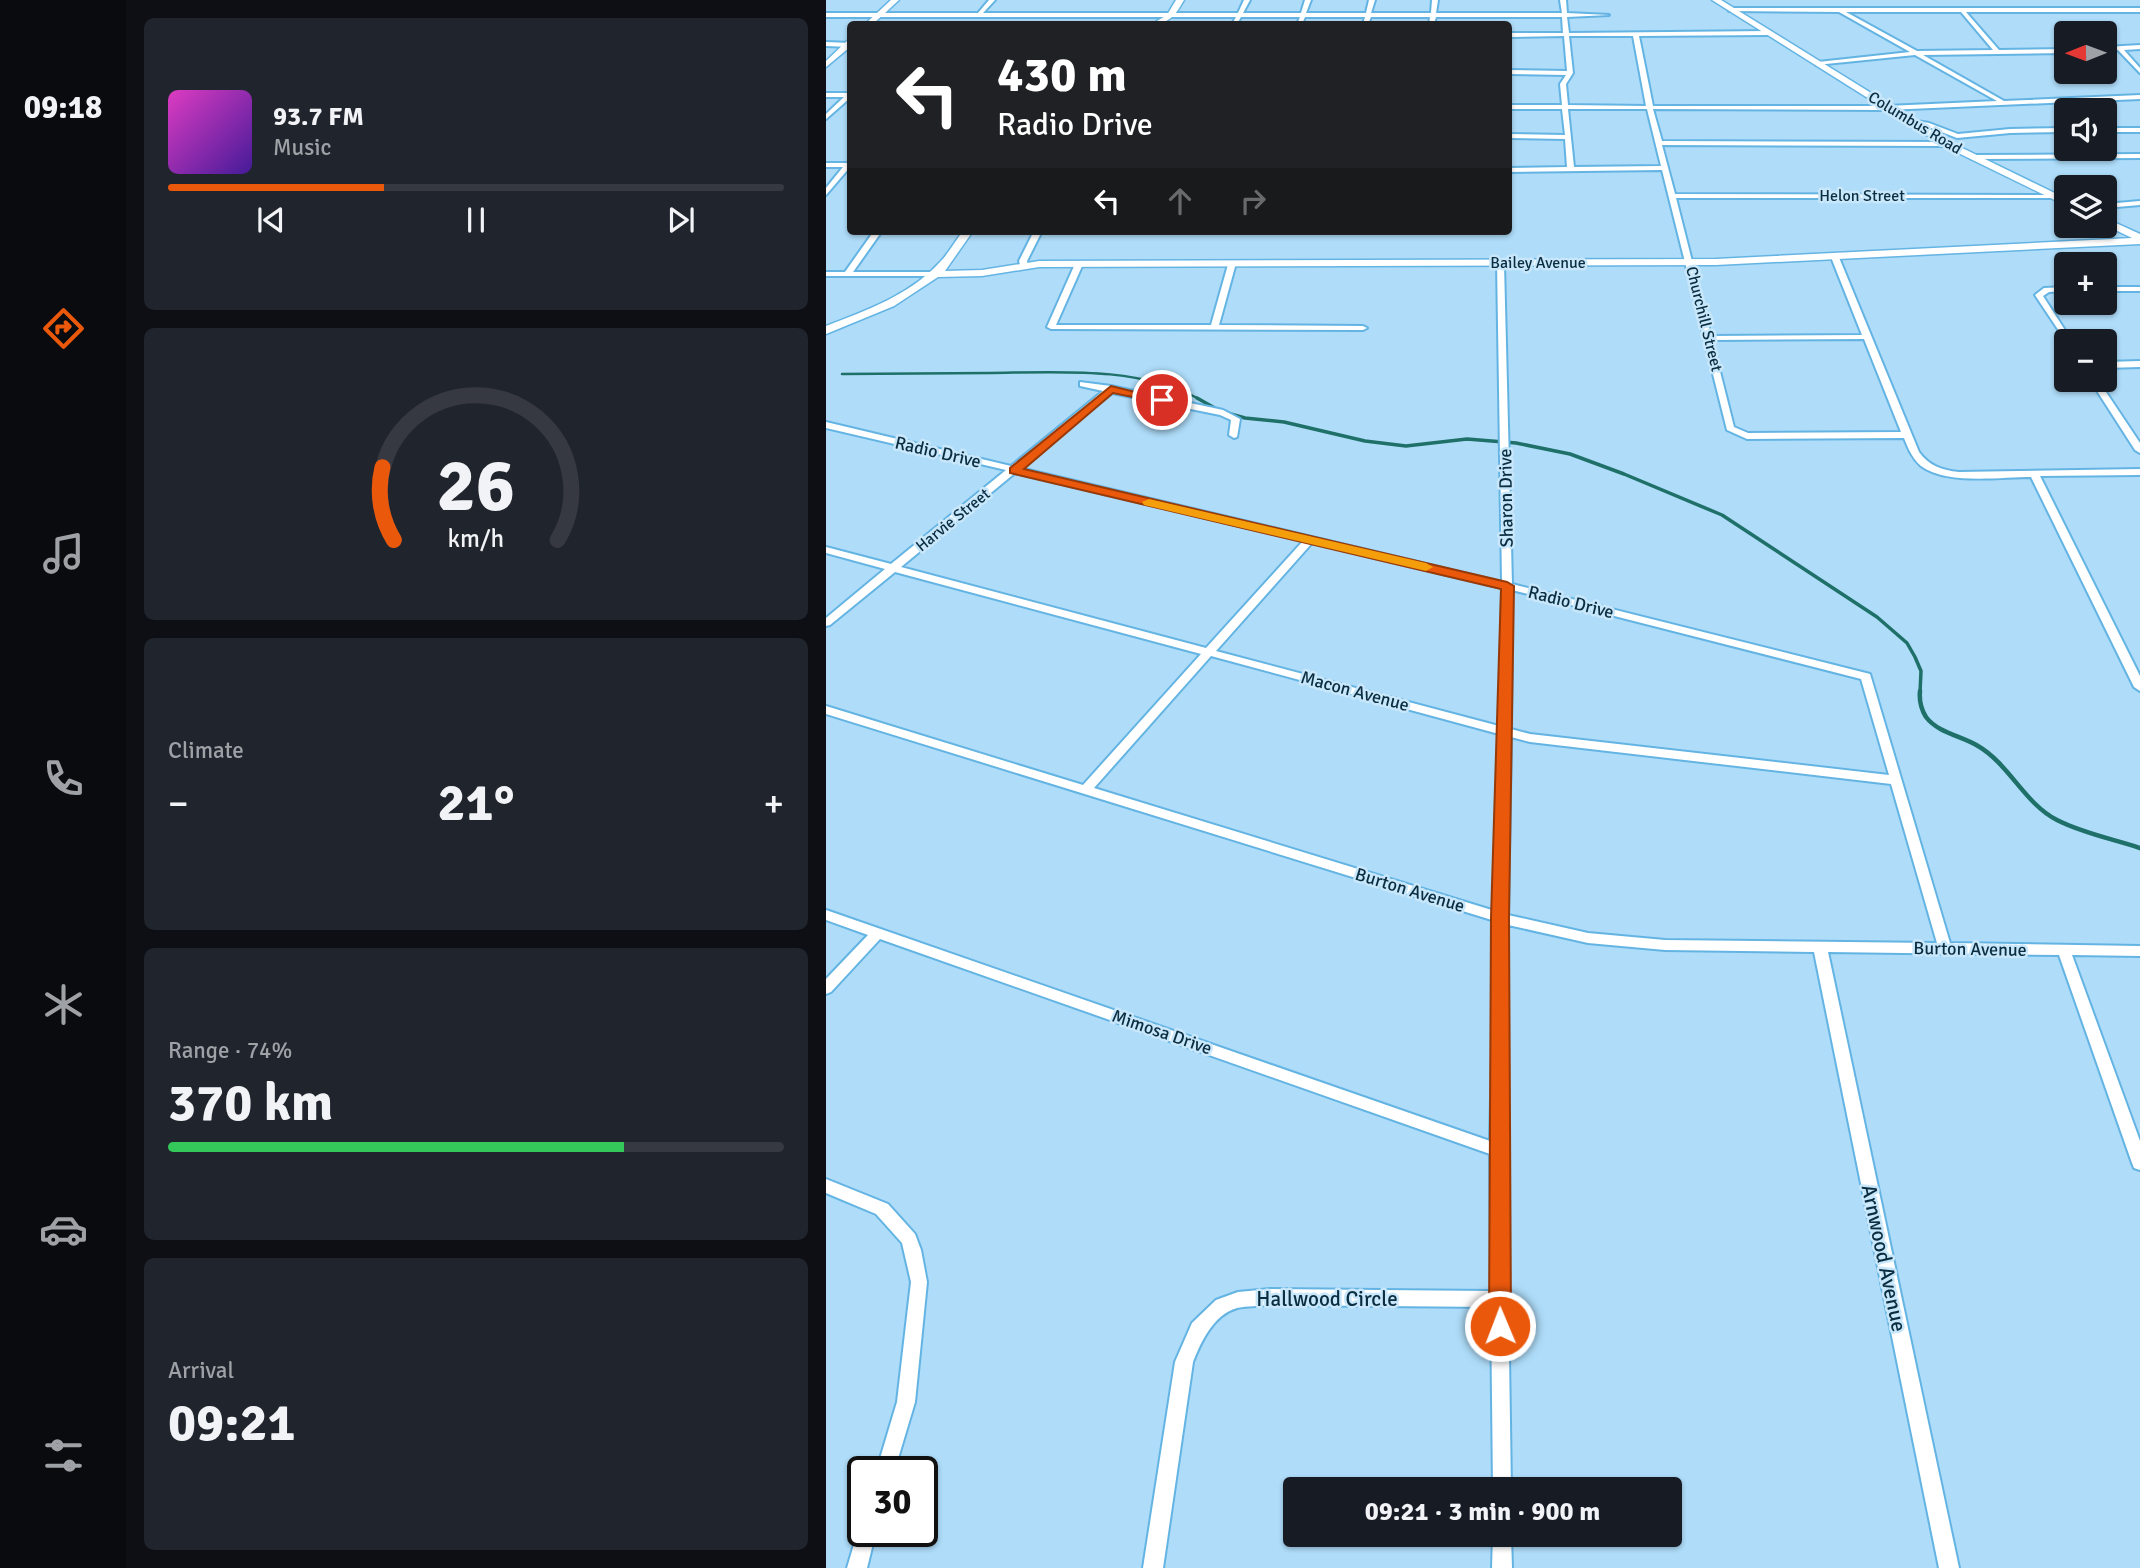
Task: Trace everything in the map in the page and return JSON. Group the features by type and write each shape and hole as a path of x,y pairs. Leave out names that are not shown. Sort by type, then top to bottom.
{"street":[{"path":"872,21 895,0"},
{"path":"979,15 992,0"},
{"path":"1161,21 1172,14 1180,0"},
{"path":"1237,21 1247,0"},
{"path":"1301,21 1308,0"},
{"path":"1367,21 1372,0"},
{"path":"1432,21 1435,0"},
{"path":"1563,0 1570,73 1563,85 1571,170"},
{"name":"Columbus Road","path":"1716,0 1947,144 2054,196"},
{"path":"1797,0 1802,10"},
{"path":"1862,0 1868,10"},
{"path":"1929,0 1936,10"},
{"path":"1995,0 2004,10"},
{"path":"2062,0 2071,10"},
{"path":"2127,0 2140,11"},
{"path":"1731,10 2140,11"},
{"path":"1841,10 2001,101"},
{"path":"1962,10 1997,51"},
{"path":"826,15 1606,15"},
{"path":"1035,21 1039,16"},
{"path":"1094,16 1096,21"},
{"path":"1512,35 1768,33"},
{"name":"Churchill Street","path":"1636,36 1650,108 1730,428 1747,436 1907,435"},
{"path":"826,44 847,44"},
{"path":"826,65 847,47"},
{"path":"2119,48 2140,47"},
{"path":"2119,48 2140,71"},
{"path":"1818,64 1916,53 2054,51"},
{"path":"1512,72 1570,73"},
{"path":"826,95 847,95"},
{"path":"1512,107 1887,108 2140,97"},
{"path":"826,117 847,98"},
{"path":"1910,122 1927,124 1957,136 2054,130"},
{"path":"2117,130 2140,130"},
{"path":"1512,136 1568,137"},
{"path":"1659,143 1947,144"},
{"path":"1972,157 2140,156"},
{"path":"826,165 847,164"},
{"path":"826,192 847,168"},
{"path":"1512,170 1666,168"},
{"name":"Helon Street","path":"1672,196 2051,195"},
{"path":"2117,205 2140,203"},
{"path":"2117,227 2140,239"},
{"path":"847,274 875,235"},
{"path":"826,330 882,308 935,274 947,262 965,235"},
{"path":"1024,265 1023,261 1036,235"},
{"name":"Bailey Avenue","path":"935,274 982,273 1024,265 1079,264 1690,262 1835,257 2140,239"},
{"path":"1835,257 1907,435 1923,464 1941,473 1953,475 2140,472"},
{"path":"1079,264 1051,327 1363,328"},
{"path":"1214,328 1232,264"},
{"name":"Sharon Drive","path":"1500,264 1507,586 1498,1150 1502,1477"},
{"path":"826,274 935,274"},
{"path":"2117,289 2140,289"},
{"path":"2054,290 2041,291 2040,296 2061,329"},
{"path":"1709,338 1868,337"},
{"path":"2117,365 2140,365"},
{"path":"1083,384 1223,413 1236,419 1234,436"},
{"name":"Harvie Street","path":"826,623 1111,389"},
{"path":"2102,392 2140,450"},
{"name":"Radio Drive","path":"826,425 1507,586 1866,677 1895,780"},
{"path":"2034,474 2140,687"},
{"path":"1086,790 1309,540"},
{"name":"Macon Avenue","path":"826,550 1530,738 1895,780"},
{"name":"Burton Avenue","path":"826,710 1500,918 1561,933 1622,942 1820,948 2140,951"},
{"path":"1895,780 1945,948"},
{"name":"Mimosa Drive","path":"826,915 1498,1150"},
{"path":"826,988 878,933"},
{"name":"Arnwood Avenue","path":"1820,948 1949,1568"},
{"path":"2064,951 2140,1163"},
{"path":"826,1186 882,1209 909,1239 913,1250 919,1282 906,1402 890,1456"},
{"name":"Hallwood Circle","path":"1153,1568 1184,1362 1198,1329 1222,1306 1238,1300 1270,1297 1500,1299"},
{"path":"857,1568 863,1547"},
{"path":"1502,1547 1502,1568"}],"waterway":[{"path":"842,374 1099,373 1152,381 1199,399"},
{"path":"1199,399 1220,411 1245,418 1284,422 1365,441 1406,446 1467,439 1516,443 1570,454 1624,474 1722,515 1877,617 1907,643 1915,657 1921,671 1920,693"},
{"path":"1920,693 1922,708 1931,722 1989,754 2046,813 2077,829 2140,848"}],"slow traffic":[{"path":"1149,502 1426,567"}],"route":[{"path":"1162,400 1111,389 1014,470 1507,586 1500,918 1500,1326"}]}
